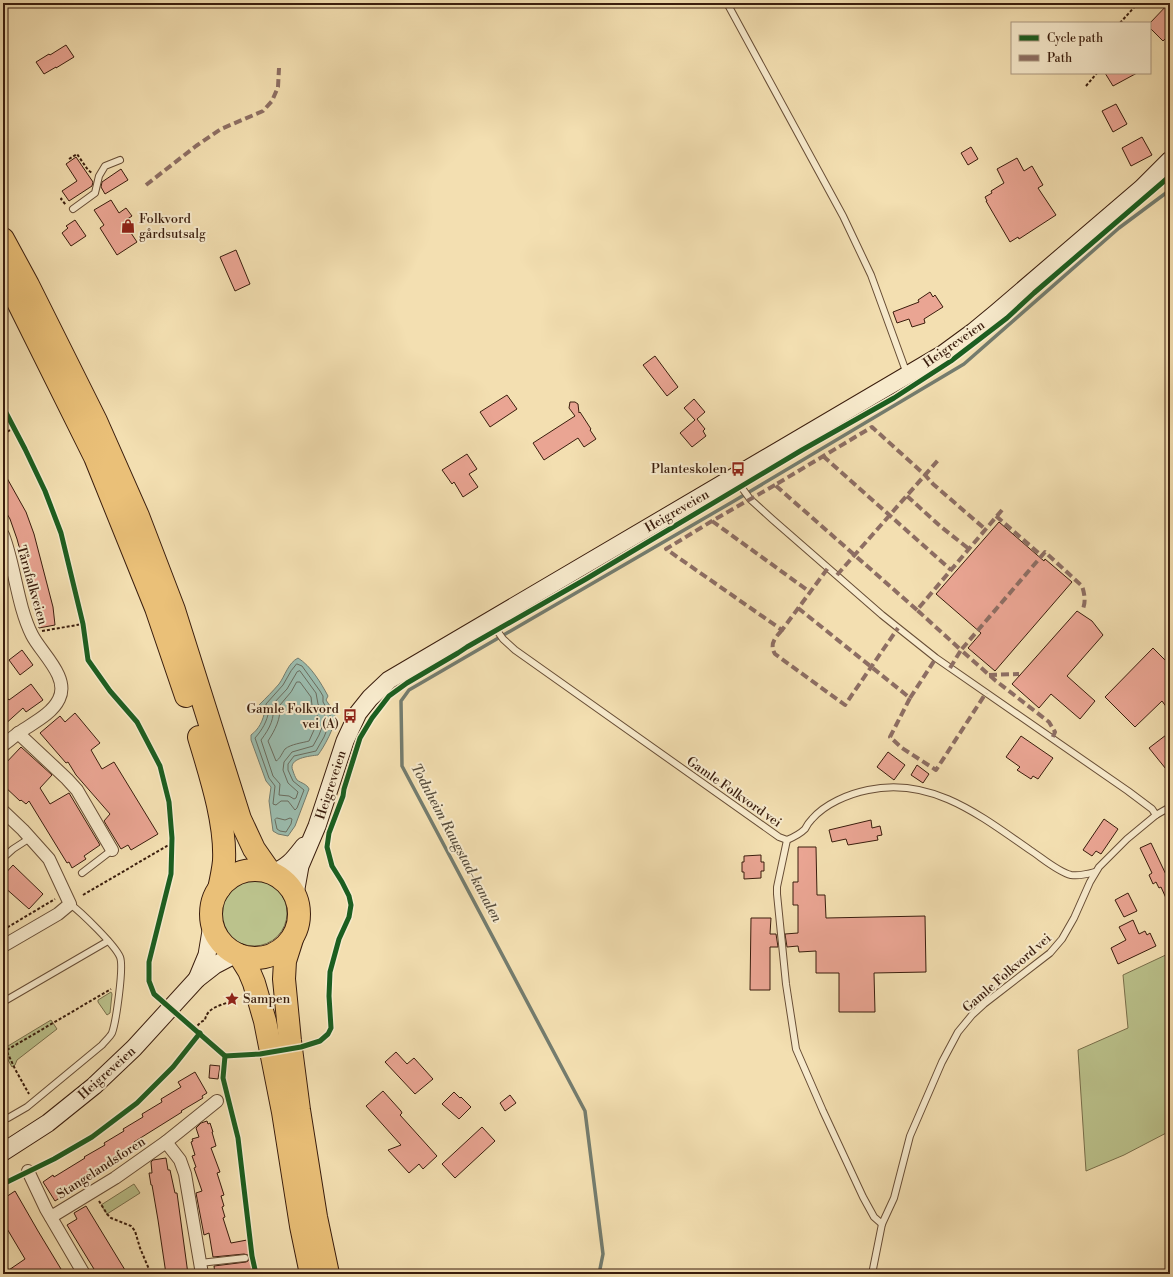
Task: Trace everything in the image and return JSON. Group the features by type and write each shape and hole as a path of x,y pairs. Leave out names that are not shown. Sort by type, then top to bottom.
{"highway":[{"path":"3,239 28,285 96,421 138,516 174,610 240,819 254,849 272,872 282,878 289,885 299,903 300,916 298,928 286,946 278,952 259,958 249,958 237,954 221,942 212,925 211,907 213,899 226,880 236,874 247,870 272,872"},
{"path":"3,272 95,457 156,608 189,706 218,806 224,849 223,871 219,889"},
{"path":"292,938 285,961 284,979 290,1041 298,1110 316,1217 328,1274"},
{"path":"237,954 249,971 254,983 265,1022 283,1112 300,1226 311,1274"}],"main road":[{"name":"Heigreveien","path":"295,894 300,866 317,826 345,741 358,713 370,698 389,680 489,620 737,482 956,345 1142,188 1170,160"},
{"name":"Heigreveien","path":"272,872 285,868 312,837"},
{"name":"Heigreveien","path":"197,979 207,955 212,925"},
{"name":"Heigreveien","path":"3,1152 48,1123 114,1069 197,979 215,965 237,954"}],"street":[{"name":"Tårnfalkveien","path":"3,535 26,621 32,636 52,665 60,680 62,691 59,700 52,709 3,745"},
{"path":"18,733 77,790 112,850"},
{"path":"3,811 49,859 70,904 58,914 3,946"},
{"name":"Stangelandsforen","path":"51,1217 115,1178 166,1142 217,1101"},
{"name":"Stangelandsforen","path":"166,1142 180,1160 185,1174 201,1269"},
{"name":"Stangelandsforen","path":"28,1172 51,1217 84,1274"}],"lane":[{"path":"727,3 843,216 871,275 908,375"},
{"path":"73,209 95,193 99,176 106,166 120,160"},
{"path":"737,482 750,499 811,554 882,615 936,658 1128,790 1152,809 1156,815"},
{"name":"Gamle Folkvord vei","path":"489,620 501,637 515,650 779,837 787,840 795,837 804,830 811,819 821,810 838,800 867,790 892,786 935,794 964,806 1067,873 1078,875 1095,872"},
{"name":"Gamle Folkvord vei","path":"872,1274 882,1224 894,1198 910,1136 942,1062 958,1032 972,1015 984,1004 1055,948 1074,918 1095,872 1107,857 1156,815 1170,806"},
{"path":"3,858 13,849 30,838"},
{"path":"787,840 777,887 777,894 786,984 796,1049 822,1111 863,1197 874,1217 882,1224"},
{"path":"82,873 112,850"},
{"path":"3,1120 33,1102 102,1045 112,1034 122,968 120,957 108,941 77,909 70,904"},
{"path":"3,1002 108,941"},
{"path":"201,1269 245,1258"}],"path":[{"path":"1121,22 1137,4"},
{"path":"1086,86 1096,74"},
{"path":"69,159 77,154 88,170 99,176"},
{"path":"12,423 18,435"},
{"path":"3,434 14,428"},
{"path":"81,616 84,631"},
{"path":"32,636 38,632 83,624"},
{"path":"172,841 172,851"},
{"path":"83,895 172,841"},
{"path":"3,930 59,897"},
{"path":"6,1050 120,984"},
{"path":"194,1028 205,1020 206,1015 212,1008 229,1002"},
{"path":"189,1024 200,1033"},
{"path":"3,1044 33,1102"},
{"path":"93,1192 111,1218 131,1226 135,1231 140,1248 152,1274"}],"green space":[{"path":"254,880 267,883 277,890 284,900 287,913 284,926 277,936 267,943 254,946 241,943 231,936 224,926 221,913 224,900 231,890 241,883"},
{"path":"1170,953 1170,1131 1124,1155 1086,1171 1078,1050 1128,1028 1123,975"},
{"path":"111,992 110,1013 107,1015 98,1000"},
{"path":"51,1020 57,1029 17,1060 15,1065 12,1067 3,1049"},
{"path":"134,1184 140,1193 107,1214 101,1205"}],"water":[{"path":"298,658 307,665 319,680 328,696 326,700 333,710 335,721 326,742 318,755 300,758 293,763 292,767 296,779 309,789 295,826 288,836 278,834 273,831 269,801 271,787 266,781 251,740 251,735 262,721 264,714 265,710 259,705 279,684 289,666"}],"building":[{"path":"1169,3 1170,34 1163,41 1151,29 1151,22"},
{"path":"66,45 74,57 44,74 36,62"},
{"path":"1106,74 1135,74 1113,86"},
{"path":"1116,104 1127,124 1113,132 1102,111"},
{"path":"1142,137 1152,155 1131,166 1122,148"},
{"path":"971,147 978,159 968,165 961,153"},
{"path":"76,157 93,182 92,186 69,201 62,191 77,181 66,164"},
{"path":"1017,158 1024,171 1032,166 1043,185 1038,188 1056,215 1019,239 1018,237 1010,242 985,197 992,193 991,191 1004,183 997,169"},
{"path":"121,169 128,180 105,194 101,187 102,182"},
{"path":"111,200 119,213 126,208 132,216 126,220 131,229 129,230 137,242 117,255 100,228 104,225 94,210"},
{"path":"75,220 86,236 71,246 62,233 68,228 66,226"},
{"path":"236,250 250,284 235,291 220,257"},
{"path":"930,292 933,297 935,295 943,307 924,319 925,323 912,327 909,319 897,323 893,312 919,302 918,300"},
{"path":"655,356 678,387 667,396 643,365"},
{"path":"507,395 517,409 490,427 480,412"},
{"path":"694,399 705,412 697,419 705,429 703,431 706,436 692,447 680,433 695,420 684,408"},
{"path":"570,402 575,402 578,404 579,413 580,412 596,439 584,447 578,438 544,460 533,443 575,416 569,408"},
{"path":"467,454 477,469 469,474 478,487 463,497 454,482 452,484 442,470"},
{"path":"3,471 26,512 34,534 53,607 55,625 39,628 31,590 17,539 10,519 3,507"},
{"path":"999,522 1044,561 1045,559 1072,582 995,671 968,648 981,633 936,594"},
{"path":"1077,611 1092,621 1103,635 1067,676 1095,701 1080,719 1051,694 1039,708 1012,684"},
{"path":"1153,648 1170,665 1170,712 1162,701 1135,727 1105,697"},
{"path":"22,650 33,665 20,675 9,660"},
{"path":"31,684 43,700 26,712 23,708 3,726 3,693 9,700"},
{"path":"75,713 100,743 91,750 102,769 114,762 158,834 131,850 128,845 121,849 104,821 110,814 76,775 68,762 66,763 40,733 60,716 65,722"},
{"path":"1170,732 1170,774 1149,748"},
{"path":"1021,736 1053,758 1038,779 1033,776 1031,779 1017,770 1020,767 1006,757"},
{"path":"21,747 52,775 40,788 50,804 69,793 100,845 84,856 86,859 72,868 69,862 67,863 29,801 26,804 21,800 20,801 3,785 3,766"},
{"path":"888,752 905,765 894,780 877,767"},
{"path":"917,765 929,774 923,783 911,775"},
{"path":"1104,819 1118,829 1101,854 1096,851 1092,856 1083,850"},
{"path":"871,820 872,828 880,826 882,835 877,836 878,840 848,845 846,839 832,842 829,830"},
{"path":"1151,843 1170,883 1170,907 1161,887 1159,888 1156,882 1153,884 1149,875 1152,873 1140,848"},
{"path":"798,847 816,847 817,895 825,895 826,918 925,916 926,972 874,973 875,1012 839,1012 839,973 816,973 816,951 799,952 798,946 787,947 785,934 798,933 798,905 793,905 793,882 798,882"},
{"path":"761,855 761,862 764,862 764,871 761,871 761,878 744,879 742,862 744,862 744,856"},
{"path":"13,865 43,894 29,909 3,886 3,876"},
{"path":"1128,893 1137,911 1124,917 1115,900"},
{"path":"751,918 771,918 770,934 776,934 778,947 770,947 770,990 750,990"},
{"path":"1133,920 1139,934 1145,931 1147,935 1150,933 1156,946 1118,964 1111,948 1126,940 1119,927"},
{"path":"396,1052 407,1064 414,1058 433,1079 415,1094 385,1062"},
{"path":"210,1065 220,1066 218,1079 209,1078"},
{"path":"195,1072 207,1093 202,1096 203,1098 134,1142 135,1148 104,1167 113,1166 85,1182 86,1184 76,1190 75,1188 55,1201 43,1182 53,1175 54,1177 105,1145 104,1143 124,1131 123,1129 143,1117 142,1114 162,1102 161,1099 181,1087 178,1082"},
{"path":"383,1091 401,1111 402,1113 400,1115 437,1156 423,1169 419,1164 409,1173 388,1150 401,1145 366,1106"},
{"path":"454,1092 471,1107 459,1119 442,1104"},
{"path":"510,1095 516,1103 505,1111 500,1103"},
{"path":"207,1121 208,1124 210,1123 216,1146 211,1148 220,1172 217,1173 224,1195 221,1196 225,1217 223,1218 231,1243 247,1240 252,1272 238,1274 215,1274 214,1266 246,1262 249,1258 248,1255 244,1254 213,1257 209,1233 204,1235 196,1193 202,1191 194,1168 196,1167 192,1156 195,1155 191,1142 193,1141 192,1139 199,1137 196,1128 201,1123"},
{"path":"482,1127 495,1141 455,1178 442,1164"},
{"path":"166,1158 175,1193 177,1193 188,1274 166,1274 149,1173 152,1173 151,1162 153,1160"},
{"path":"15,1191 64,1274 3,1274 25,1259 3,1222 3,1199"},
{"path":"86,1206 125,1270 119,1274 97,1274 67,1225 77,1219 74,1213"}],"waterway":[{"name":"Todnheim Raugstad-kanalen","path":"599,1274 603,1254 585,1111 402,766 401,701 409,690 734,501 964,364 1119,228 1170,190"}],"marked path":[{"path":"146,185 196,146 221,129 263,111 272,101 278,87 279,68"},
{"path":"917,610 775,485 872,427 933,484 985,529"},
{"path":"823,456 951,570"},
{"path":"837,575 940,458"},
{"path":"775,485 666,549 782,630 828,568"},
{"path":"907,496 940,526 969,549"},
{"path":"1002,510 917,610 961,650 1045,552 1082,586 1085,599 1082,611"},
{"path":"996,516 1042,556"},
{"path":"712,521 810,592"},
{"path":"798,608 910,698 890,737 902,748 936,770 986,693"},
{"path":"782,630 775,638 773,644 775,654 845,705 898,628"},
{"path":"950,668 961,650 996,681 1049,722 1055,732 1052,739"},
{"path":"910,698 936,658"},
{"path":"989,675 1019,674"}],"cycle path":[{"path":"225,1056 260,1054 301,1047 320,1041 328,1034 331,1028 329,996 330,972 339,939 349,917 351,905 349,896 332,866 327,847 329,833 343,796 360,738 372,718 389,696 407,683 467,647 586,579 802,450 894,398 951,361 1007,318 1170,176"},
{"path":"3,407 45,491 61,533 83,624 88,660 110,691 137,722 160,766 169,802 172,838 171,874 149,962 149,981 154,994 225,1056 223,1078 238,1138 252,1256 256,1274"},
{"path":"3,1184 54,1159 92,1137 137,1103 173,1067 200,1033"}],"place":[{"name":"Folkvord gårdsutsalg","path":"128,226"},
{"name":"Planteskolen","path":"738,469"},
{"name":"Gamle Folkvord vei (A)","path":"350,716"},
{"name":"Sampen","path":"232,999"}]}
